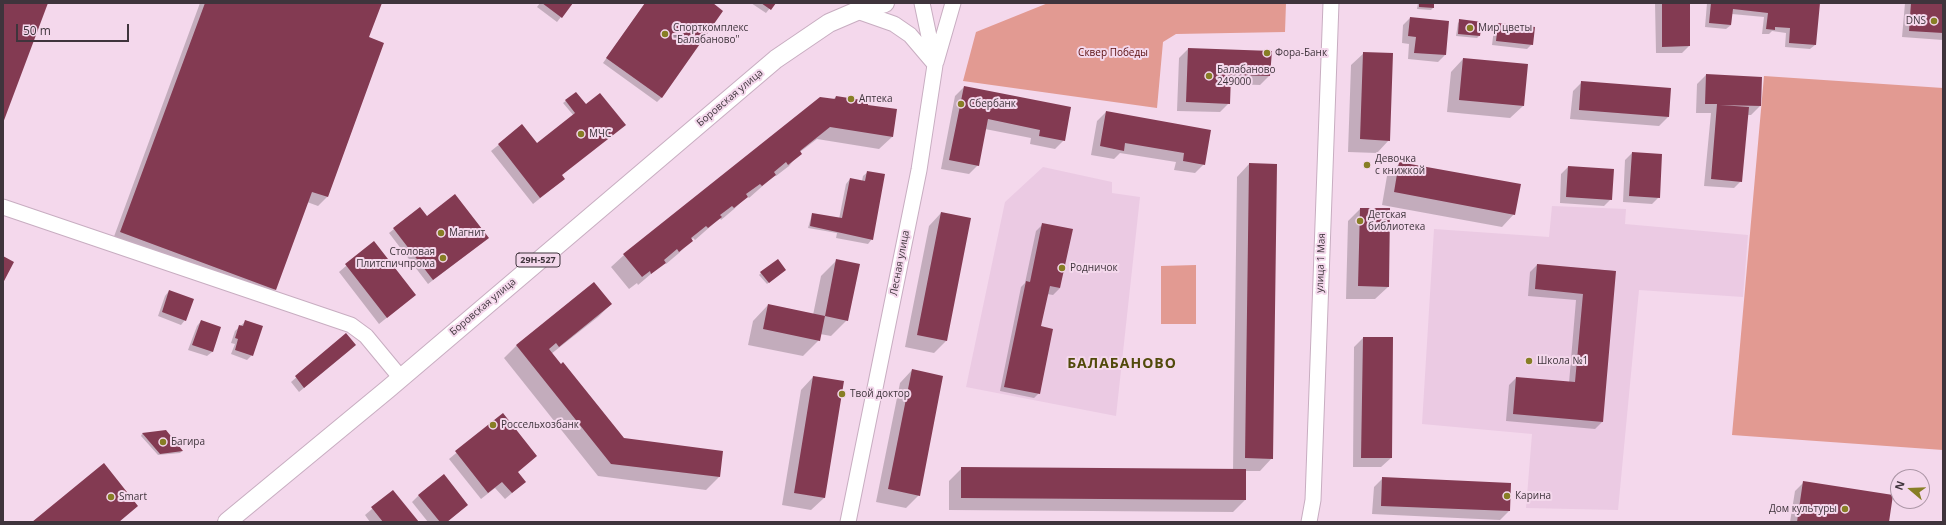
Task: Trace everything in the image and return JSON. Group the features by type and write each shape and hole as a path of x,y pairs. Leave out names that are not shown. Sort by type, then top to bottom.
{"main road":[{"name":"29Н-527","path":"857,11 885,3"},
{"name":"Боровская улица","path":"227,522 388,389 400,377 776,59 829,23 857,11"}],"street":[{"name":"Лесная улица","path":"848,522 919,170 935,65 922,3"},
{"path":"935,65 953,3"},
{"name":"улица 1 Мая","path":"1309,522 1313,500 1331,3"},
{"path":"857,11 894,24 910,35 935,65"},
{"path":"3,207 351,325 366,336 400,377"}],"shaded area":[{"name":"Родничок","path":"1043,167 1112,182 1112,193 1140,197 1116,416 966,387 1005,202"},
{"name":"Школа №1","path":"1552,206 1626,209 1625,224 1748,235 1743,297 1639,290 1618,510 1526,508 1532,434 1422,424 1434,229 1549,237"}],"green space":[{"name":"Сквер Победы","path":"1048,3 1286,3 1285,32 1176,34 1163,42 1157,108 963,81 976,32"},
{"path":"1764,76 1943,88 1943,450 1732,435"},
{"path":"1196,265 1196,324 1161,324 1161,266"}],"building":[{"path":"3,3 48,3 3,123"},
{"path":"205,3 382,3 369,37 384,43 328,197 312,192 276,290 120,232"},
{"path":"542,3 573,3 562,18"},
{"name":"Спорткомплекс \"Балабаново\"","path":"645,3 713,3 723,11 662,98 606,58"},
{"path":"761,3 776,3 771,10"},
{"path":"1419,3 1434,3 1434,8 1419,7"},
{"path":"1662,3 1690,3 1690,46 1662,47"},
{"path":"1711,3 1820,3 1816,45 1789,43 1790,28 1775,27 1775,30 1766,29 1768,13 1733,9 1731,25 1709,23"},
{"path":"1911,3 1943,3 1943,33 1909,31"},
{"path":"1410,17 1449,21 1446,55 1414,53 1416,37 1408,36"},
{"name":"Мир цветы","path":"1459,19 1482,22 1480,36 1458,34"},
{"path":"1498,23 1535,27 1533,45 1496,41"},
{"name":"Балабаново 249000","path":"1188,48 1272,51 1270,76 1231,75 1230,104 1186,102"},
{"path":"1363,52 1393,53 1390,141 1360,139"},
{"path":"1463,58 1528,64 1524,106 1459,100"},
{"path":"1706,74 1762,77 1761,106 1720,105 1749,107 1742,182 1711,179 1717,104 1705,104"},
{"path":"1581,81 1671,88 1669,117 1579,110"},
{"path":"964,86 1071,107 1065,141 1039,136 1040,130 988,119 979,166 949,160"},
{"name":"МЧС","path":"576,92 586,104 600,93 626,125 562,175 565,179 540,198 498,144 522,124 537,143 575,113 565,100"},
{"path":"836,96 868,101 868,105 897,109 893,137 830,127 800,151 802,154 788,165 786,162 774,172 776,175 762,186 760,184 746,194 748,197 734,208 732,206 720,215 722,217 708,228 706,226 691,238 693,241 679,252 677,249 664,260 666,263 651,274 650,271 642,277 623,254 820,97 835,99"},
{"path":"1106,111 1211,130 1205,165 1183,161 1184,153 1125,143 1124,151 1100,146"},
{"path":"1632,152 1662,154 1660,198 1629,196"},
{"path":"1399,162 1521,184 1515,215 1394,192"},
{"path":"1249,163 1277,164 1273,459 1245,458"},
{"path":"1568,166 1614,169 1612,200 1566,197"},
{"path":"867,171 885,174 873,240 810,226 812,213 842,218 850,178 865,181"},
{"name":"Магнит","path":"455,194 489,238 433,280 393,228 420,207 427,216"},
{"path":"1360,208 1390,208 1389,287 1358,286"},
{"path":"941,212 971,218 947,341 917,335"},
{"path":"1042,223 1073,229 1060,288 1050,286 1041,326 1053,329 1040,394 1004,387 1026,281 1030,282"},
{"path":"374,241 416,295 387,318 345,264"},
{"path":"3,256 14,262 3,283"},
{"path":"778,259 786,270 769,283 760,272"},
{"path":"836,259 860,264 848,321 825,316"},
{"path":"1537,264 1616,271 1603,422 1513,414 1516,377 1575,382 1583,294 1535,289"},
{"path":"594,282 612,304 559,347 556,343 549,349 561,364 563,362 624,438 723,451 720,477 611,464 516,345"},
{"path":"169,290 194,299 186,321 162,312"},
{"path":"768,304 825,316 820,341 763,329"},
{"path":"201,320 221,327 213,352 192,345"},
{"path":"245,320 263,326 253,356 235,350 238,339 235,338 239,325 243,326"},
{"path":"346,333 356,345 304,388 295,376"},
{"path":"1363,337 1393,337 1392,458 1361,458"},
{"path":"912,369 943,376 920,496 888,489"},
{"path":"813,376 844,381 825,498 794,493"},
{"path":"503,413 537,456 518,472 526,482 512,493 502,482 488,493 455,451"},
{"name":"Багира","path":"166,430 183,451 160,454 142,433"},
{"path":"104,463 138,506 119,522 32,522"},
{"path":"961,467 1246,469 1246,500 961,498"},
{"path":"444,474 468,505 447,522 440,522 418,495"},
{"path":"1382,477 1511,483 1510,511 1381,506"},
{"name":"Дом культуры","path":"1803,481 1890,495 1891,509 1889,522 1797,522"},
{"path":"393,490 419,522 383,522 371,507"}],"place":[{"name":"DNS","path":"1934,21"},
{"name":"Мир цветы","path":"1470,28"},
{"name":"Спорткомплекс \"Балабаново\"","path":"665,34"},
{"name":"Фора-Банк","path":"1267,53"},
{"name":"Балабаново 249000","path":"1209,76"},
{"name":"Аптека","path":"851,99"},
{"name":"Сбербанк","path":"961,104"},
{"name":"МЧС","path":"581,134"},
{"name":"Девочка с книжкой","path":"1367,165"},
{"name":"Детская библиотека","path":"1360,221"},
{"name":"Магнит","path":"441,233"},
{"name":"Столовая Плитспичпрома","path":"443,258"},
{"name":"Родничок","path":"1062,268"},
{"name":"Школа №1","path":"1529,361"},
{"name":"Твой доктор","path":"842,394"},
{"name":"Россельхозбанк","path":"493,425"},
{"name":"Багира","path":"163,442"},
{"name":"Карина","path":"1507,496"},
{"name":"Smart","path":"111,497"},
{"name":"Дом культуры","path":"1845,509"}],"district":[{"name":"БАЛАБАНОВО","path":"1122,364"}]}
